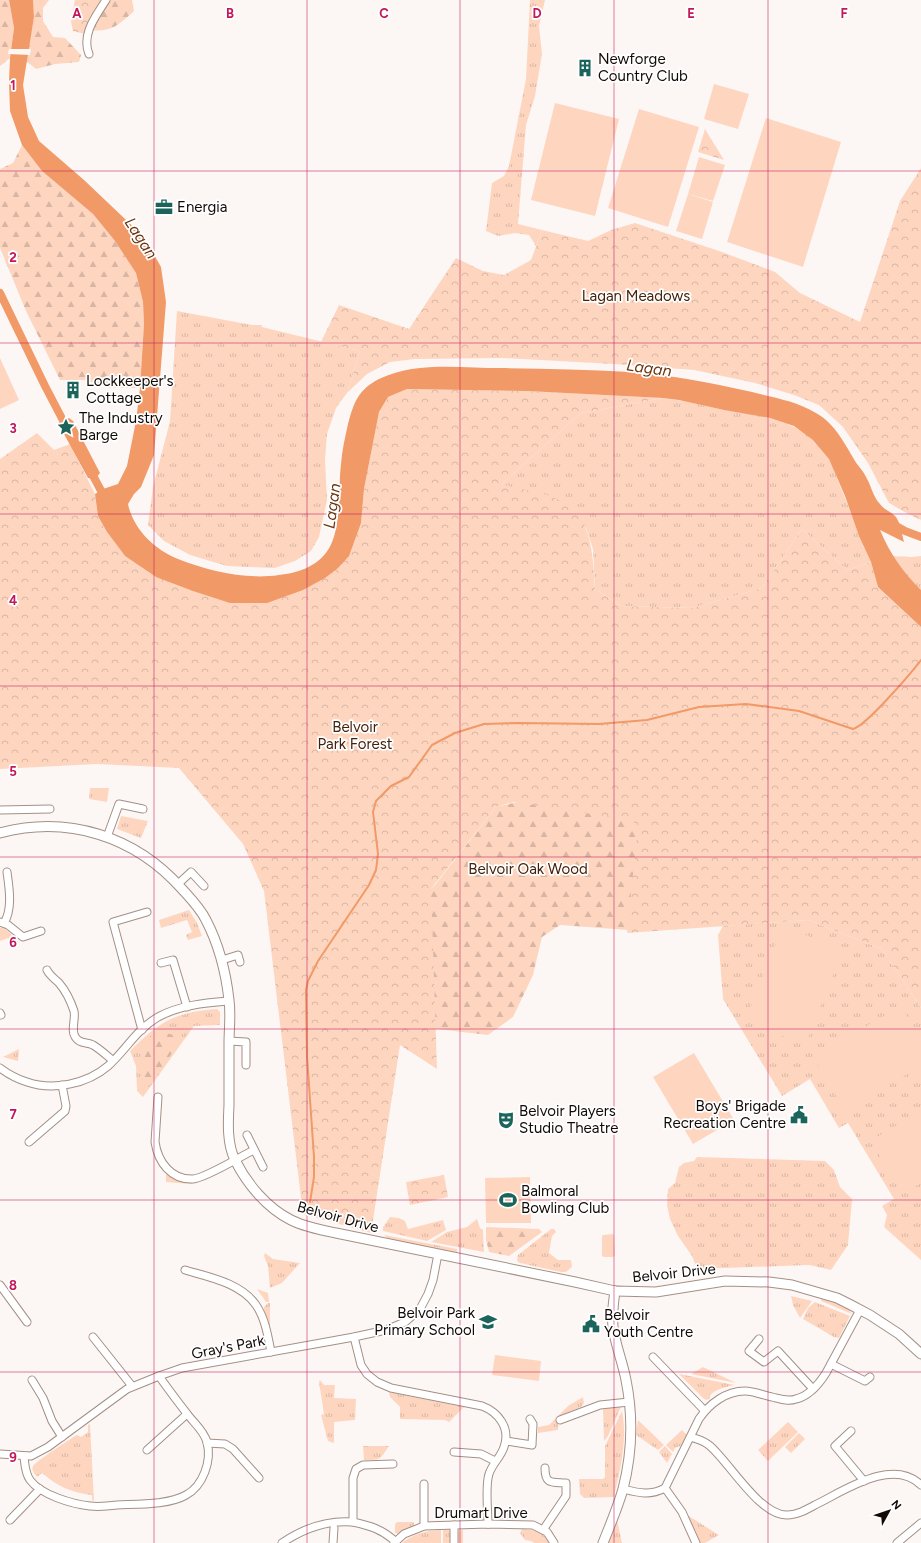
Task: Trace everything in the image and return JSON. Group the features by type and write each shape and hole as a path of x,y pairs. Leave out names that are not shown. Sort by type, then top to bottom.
{"street":[{"path":"89,54 86,46 89,30 106,0"},
{"path":"107,837 119,804 143,809"},
{"path":"0,810 50,809"},
{"name":"Belvoir Drive","path":"0,833 16,829 60,827 75,828 107,837 134,849 150,859 178,884 198,907 206,921 222,960 229,1001 229,1137 235,1160 259,1195 279,1213 292,1220 336,1234 615,1291 656,1292 725,1281 769,1282 812,1290 837,1298 870,1315 899,1334 921,1354"},
{"path":"7,872 10,893 8,918 2,922 23,937 41,931"},
{"path":"178,884 191,872 204,886"},
{"path":"142,1030 113,922 147,912"},
{"path":"222,960 238,956 240,962"},
{"path":"161,964 173,960 187,1007"},
{"path":"47,970 50,977 56,980 63,988 72,1007 74,1017 73,1031 77,1040 92,1044 112,1060"},
{"path":"0,1068 27,1082 48,1086 72,1084 97,1074 142,1030 159,1017 187,1007 229,1001"},
{"path":"229,1041 246,1042 246,1064"},
{"path":"28,1142 65,1110 66,1106 62,1085"},
{"path":"158,1097 153,1109 156,1150 162,1163 173,1173 186,1178 200,1177 254,1150"},
{"path":"247,1136 263,1166"},
{"name":"Gray's Park","path":"0,1454 24,1457 31,1456 48,1448 100,1407 132,1386 182,1368 354,1337 386,1330 405,1322 420,1309 431,1287 438,1254"},
{"path":"185,1270 229,1285 243,1292 250,1298 256,1306 264,1324 270,1352"},
{"path":"0,1285 27,1322"},
{"path":"602,1543 623,1489 628,1460 630,1432 629,1402 625,1375 613,1332 612,1314 615,1291"},
{"path":"623,1489 641,1494 649,1494 665,1488 704,1410 720,1398 744,1391 788,1400 796,1399 813,1389 819,1383 831,1364 860,1310"},
{"path":"93,1337 132,1386"},
{"path":"354,1337 361,1365 367,1374 377,1382 391,1388 482,1406 491,1409 502,1421 506,1442 488,1476 488,1524"},
{"path":"759,1340 749,1351 764,1362 778,1351 813,1389"},
{"path":"653,1357 704,1410"},
{"path":"831,1364 865,1381 870,1377"},
{"path":"24,1457 26,1472 30,1480 40,1489 74,1503 92,1507 151,1503 180,1498 188,1494 201,1480 205,1472 208,1456 208,1443 202,1431 187,1414 159,1376"},
{"path":"32,1380 43,1398 52,1421 62,1437"},
{"path":"560,1420 600,1405 629,1402"},
{"path":"147,1450 187,1414"},
{"path":"506,1442 532,1445 533,1424 530,1419"},
{"path":"851,1431 835,1446 864,1481"},
{"path":"691,1437 708,1444 755,1496 768,1509 778,1514 785,1515 800,1512 864,1481 876,1477 894,1474 911,1479 921,1485"},
{"path":"208,1443 225,1444 233,1449 259,1478"},
{"path":"454,1452 481,1454 495,1461"},
{"path":"353,1522 353,1478 356,1469 363,1464 393,1464"},
{"path":"543,1530 566,1496 566,1483 551,1482 547,1480 545,1476 545,1468"},
{"name":"Drumart Drive","path":"424,1484 424,1526"},
{"path":"665,1488 682,1512 696,1543"},
{"path":"10,1520 40,1489"},
{"path":"282,1543 296,1534 325,1523 341,1521 374,1527 384,1532 395,1542"},
{"name":"Drumart Drive","path":"395,1542 410,1532 424,1526 488,1524 533,1525 547,1532 554,1543"},
{"path":"454,1525 454,1543"},
{"path":"897,1543 920,1526"},
{"path":"333,1543 334,1528"}],"green space":[{"path":"0,0 9,0 14,28 10,58 0,66"},
{"path":"33,0 49,0 43,8 43,21 53,37 65,38 81,55 79,62 55,64 36,69 26,61 34,17"},
{"path":"75,0 132,0 134,11 110,29 97,31 79,29 74,7"},
{"path":"75,0 104,0 85,34 73,31 71,22"},
{"path":"530,0 545,0 539,26 542,54 535,96 526,125 518,224 542,230 536,246 529,235 515,233 498,236 486,231 492,183 504,176 509,166 526,79"},
{"path":"714,84 749,94 738,129 704,119"},
{"path":"555,103 619,119 595,216 531,200"},
{"path":"639,109 699,127 668,227 608,208"},
{"path":"766,118 841,142 803,267 727,242"},
{"path":"705,129 724,160 698,152"},
{"path":"22,145 42,171 93,214 115,241 136,273 143,302 144,324 140,388 110,388 85,380 60,380 26,311 0,248 0,169 13,163"},
{"path":"699,157 725,165 713,201 688,194"},
{"name":"Lagan Meadows","path":"921,168 921,520 889,503 868,463 843,427 819,405 794,395 755,383 694,370 614,364 502,358 415,359 390,362 367,374 347,393 360,351 321,342 339,305 409,329 456,258 483,271 504,275 531,260 542,230 588,241 611,230 635,223 722,252 775,272 800,293 860,322 900,201"},
{"path":"688,194 713,202 702,239 676,231"},
{"path":"177,311 252,325 262,325 262,327 360,351 347,393 336,408 327,434 325,460 327,500 319,537 311,551 295,561 275,568 227,566 190,555 164,541 148,525 153,487 170,421"},
{"path":"0,358 19,400 0,409"},
{"name":"Belvoir Park Forest","path":"407,389 527,391 663,398 581,413 502,484 547,495 562,502 573,511 582,521 591,545 595,589 621,606 692,608 762,588 802,529 847,570 871,562 878,587 921,627 921,1008 882,949 808,920 627,933 638,825 630,820 514,802 496,807 431,889 437,1069 400,1045 371,1233 303,1214 264,891 243,844 179,768 97,764 0,769 0,459 37,433 54,450 70,444 95,494 98,516 107,532 125,556 156,577 303,590 361,523 364,489 379,412 388,397"},
{"path":"663,398 769,418 783,422 808,435 819,445 829,458 871,562 847,570 802,529 762,588 692,608 621,606 595,589 593,549 586,528 502,484 581,413"},
{"path":"892,556 921,556 921,590 907,576"},
{"path":"90,788 109,788 107,802 89,799"},
{"name":"Belvoir Oak Wood","path":"517,802 627,816 641,826 628,930 560,925 542,937 533,975 513,1017 488,1035 420,1027 417,902 435,885 496,807"},
{"path":"121,816 148,821 141,838 117,829"},
{"path":"189,910 197,923 202,936 188,940 186,935 192,932 187,920 161,928 159,920"},
{"path":"808,920 882,949 921,1008 921,1260 884,1227 887,1215 882,1206 894,1199 848,1123 839,1128 810,1079 782,1096 723,999 718,935 723,926"},
{"path":"783,926 843,950 805,1045 745,1021"},
{"path":"3,927 11,934 14,945 11,946 8,938 0,941 0,928"},
{"path":"901,1006 921,1040 921,1066 845,1111 813,1057"},
{"path":"217,1009 220,1012 220,1025 194,1026 143,1097 137,1091 136,1066 130,1051 150,1033 169,1020 202,1010"},
{"path":"157,1030 183,1038 144,1092 144,1042"},
{"path":"19,1049 18,1061 3,1057"},
{"path":"694,1053 734,1120 693,1144 653,1077"},
{"path":"921,1110 921,1183 903,1194 871,1141"},
{"path":"697,1157 825,1161 834,1170 840,1187 852,1199 848,1245 831,1270 809,1265 697,1269 692,1256 678,1236 670,1219 667,1205 668,1189 675,1183 679,1167 684,1163 694,1161"},
{"path":"166,1174 195,1182 191,1184 166,1182"},
{"path":"444,1175 448,1197 410,1205 406,1182"},
{"name":"Balmoral Bowling Club","path":"530,1177 531,1223 486,1223 485,1178"},
{"path":"390,1217 399,1218 405,1221 408,1229 443,1220 446,1230 427,1241 383,1231 383,1227"},
{"path":"477,1219 480,1228 483,1230 484,1252 431,1242 447,1232 467,1227"},
{"path":"486,1227 539,1229 542,1232 509,1256 489,1252 486,1240"},
{"path":"551,1229 554,1229 556,1232 552,1236 549,1253 558,1260 571,1260 572,1267 566,1272 561,1272 520,1263 517,1261 518,1255"},
{"path":"613,1234 615,1255 613,1257 604,1257 602,1256 602,1236"},
{"path":"384,1235 457,1249 457,1253 392,1240"},
{"path":"265,1253 273,1259 300,1263 282,1283 270,1288 268,1266 264,1256"},
{"path":"257,1289 268,1293 269,1302 266,1302"},
{"path":"791,1296 812,1301 800,1318 793,1305"},
{"path":"822,1297 847,1307 852,1314 821,1301"},
{"path":"815,1302 850,1316 839,1338 834,1337 803,1319 808,1308"},
{"path":"270,1303 270,1327 264,1310 264,1307"},
{"path":"495,1355 541,1361 539,1381 492,1375"},
{"path":"703,1367 736,1383 691,1374"},
{"path":"679,1374 735,1385 715,1391 710,1395 710,1399 706,1400"},
{"path":"320,1380 324,1385 335,1385 334,1398 356,1399 355,1420 334,1422 334,1443 328,1441 321,1415 324,1414 319,1382"},
{"path":"389,1392 464,1407 449,1422 445,1420 400,1419 400,1407 390,1397"},
{"path":"583,1397 584,1403 581,1407 559,1416 558,1430 538,1433 538,1427 549,1425 568,1406"},
{"path":"605,1407 621,1407 608,1436 604,1441 603,1410"},
{"path":"622,1411 624,1422 624,1444 614,1497 584,1498 580,1494 579,1479 603,1479 605,1477 605,1446"},
{"path":"638,1420 664,1445 658,1450 636,1435"},
{"path":"788,1422 798,1432 768,1461 758,1450"},
{"path":"90,1424 94,1501 92,1500 92,1495 78,1493 65,1488 53,1482 42,1473 37,1477 32,1469 35,1464 61,1445 77,1435 81,1437 88,1432 88,1425"},
{"path":"682,1430 687,1435 683,1445 675,1448 673,1452 666,1445"},
{"path":"799,1433 805,1439 791,1453 785,1447"},
{"path":"363,1446 389,1446 379,1459 364,1460"},
{"path":"665,1446 672,1454 667,1463 659,1452"},
{"path":"501,1509 517,1510 518,1519 500,1519"},
{"path":"687,1515 719,1535 705,1543 699,1543"},
{"path":"617,1520 622,1543 608,1543"},
{"path":"397,1522 414,1522 414,1526 400,1534 395,1533 395,1524"},
{"path":"522,1529 538,1532 550,1543 534,1543 525,1540 520,1533"},
{"path":"441,1530 441,1543 402,1543 420,1533"},
{"path":"443,1530 449,1530 452,1534 451,1543 443,1543"},
{"path":"460,1530 463,1530 463,1543 458,1543 458,1533"}],"water":[{"name":"Lagan","path":"9,0 33,0 34,17 23,85 28,117 39,141 84,180 144,237 161,267 166,302 154,455 141,487 134,494 128,504 140,530 146,538 161,550 178,559 215,571 254,576 293,573 300,571 318,561 328,550 336,531 339,508 342,454 352,409 358,397 366,388 379,379 393,373 423,368 455,367 645,373 676,377 785,400 816,413 829,423 840,436 864,473 878,501 897,519 904,542 880,530 888,547 898,562 921,590 921,627 878,587 871,562 859,536 845,496 829,459 813,440 794,426 770,418 663,398 527,391 407,389 388,397 379,412 364,489 361,523 349,556 338,568 325,578 303,590 267,603 230,603 193,591 156,577 125,556 107,532 98,516 95,494 103,489 118,484 127,466 136,421 140,388 144,324 143,302 136,273 115,241 93,214 42,171 22,145 10,111 10,58 14,28"},
{"path":"69,418 73,421 100,473 95,479 88,478 58,423"}],"pier":[{"path":"9,49 31,49 30,55 8,54"}],"waterway":[{"path":"0,293 68,430"},
{"path":"90,470 106,500"},
{"path":"891,523 905,531 921,537"},
{"path":"310,1202 314,1177 314,1157 307,1056 306,990 308,981 318,961 369,885 376,870 378,854 373,812 376,801 391,786 409,777 432,745 455,733 484,724 599,724 647,720 699,707 746,704 799,711 853,729 868,719 878,709 899,687 921,660"}],"place":[{"name":"Newforge Country Club","path":"585,68"},
{"name":"Energia","path":"164,207"},
{"name":"Lockkeeper's Cottage","path":"73,390"},
{"name":"The Industry Barge","path":"66,427"},
{"name":"Boys' Brigade Recreation Centre","path":"799,1115"},
{"name":"Belvoir Players Studio Theatre","path":"506,1120"},
{"name":"Balmoral Bowling Club","path":"508,1200"},
{"name":"Belvoir Park Primary School","path":"488,1322"},
{"name":"Belvoir Youth Centre","path":"591,1324"}]}
